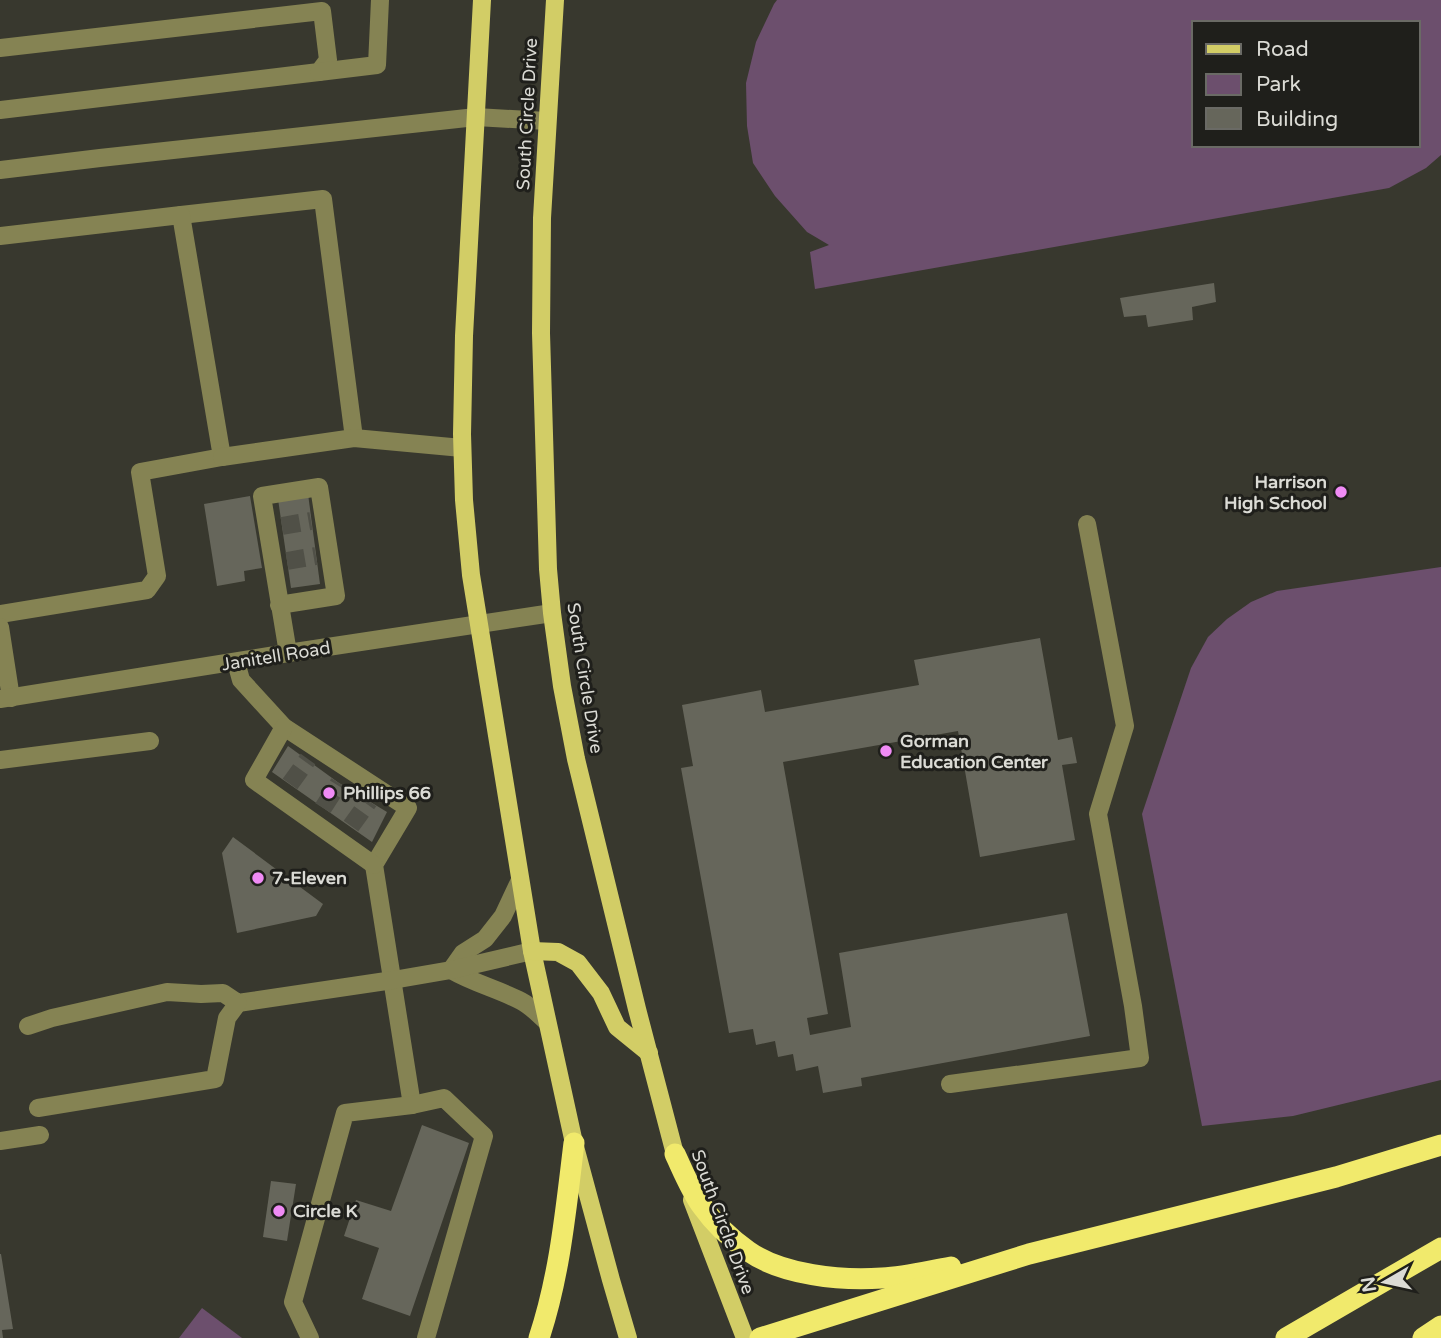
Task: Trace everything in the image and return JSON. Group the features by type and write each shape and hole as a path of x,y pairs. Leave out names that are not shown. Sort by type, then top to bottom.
{"highway":[{"path":"540,1338 562,1238 575,1143"},
{"path":"760,1338 1029,1254 1336,1177 1441,1145"},
{"path":"675,1154 701,1205 719,1226 748,1252 785,1268 818,1276 847,1279 884,1278 1029,1254"},
{"path":"1286,1338 1441,1248"},
{"path":"1423,1338 1441,1326"}],"main road":[{"path":"482,0 464,337 462,448 471,575 532,951 575,1143 628,1338"},
{"name":"South Circle Drive","path":"556,2 542,218 541,367 548,569 562,686 576,759 675,1154 745,1338"},
{"path":"532,951 558,952 578,963 601,993 617,1027 649,1053"}],"street":[{"path":"0,110 377,65 380,0"},
{"path":"0,48 322,11 328,61 319,72"},
{"path":"0,170 476,117 547,121"},
{"path":"0,236 323,199 354,438"},
{"path":"181,215 222,457"},
{"path":"0,614 147,590 157,576 140,472 354,438 462,448"},
{"path":"279,605 336,596 323,555 318,520 319,487 262,496 275,527 280,563 279,605 288,653"},
{"path":"950,1084 1140,1058 1098,814 1125,726 1087,523"},
{"name":"Janitell Road","path":"5,699 552,613"},
{"path":"0,627 5,699"},
{"path":"236,662 242,680 311,753 373,794 408,808 374,865"},
{"path":"284,727 254,780 285,791 319,815 345,834 374,865 412,1104"},
{"path":"0,760 150,741"},
{"path":"451,970 463,953 485,939 503,916 520,880"},
{"path":"28,1026 167,992 223,993 237,1003 451,970 532,951"},
{"path":"451,970 524,1002 547,1022"},
{"path":"38,1108 215,1079 227,1018 237,1003"},
{"path":"310,1338 293,1303 345,1113 444,1098 484,1136 426,1338"},
{"path":"0,1141 40,1135"}],"green space":[{"path":"777,0 1441,0 1441,155 1426,168 1389,188 815,289 810,252 829,245 807,232 775,196 753,163 747,126 746,83 756,42"},
{"path":"1441,567 1441,1080 1293,1116 1202,1126 1142,814 1191,668 1208,637 1227,619 1251,602 1277,591"},
{"path":"202,1308 242,1338 179,1338"}],"building":[{"path":"1214,283 1216,302 1192,307 1193,320 1148,327 1146,315 1124,317 1120,298"},
{"path":"308,494 320,584 291,588 278,499"},
{"path":"250,496 262,568 244,571 245,581 217,586 204,504"},
{"path":"1040,638 1058,740 1072,737 1077,763 1062,765 1075,840 980,857 958,731 783,762 828,1014 807,1018 810,1035 851,1027 839,953 1067,913 1090,1036 861,1078 862,1086 823,1093 818,1066 796,1071 793,1054 778,1057 775,1041 756,1045 753,1029 729,1033 681,768 693,766 682,705 761,690 765,712 919,685 914,660"},
{"name":"Phillips 66","path":"288,746 339,783 387,812 372,842 272,772"},
{"name":"7-Eleven","path":"233,837 323,904 316,916 237,933 222,853"},
{"name":"Circle K","path":"422,1125 469,1143 410,1316 362,1299 379,1248 344,1236 356,1200 391,1211"},
{"name":"Circle K","path":"271,1181 296,1184 287,1241 263,1237"},
{"path":"0,1254 13,1329 2,1330 3,1338 0,1338"}],"tunnel":[{"path":"282,526 311,521"},
{"path":"287,561 316,556"},
{"path":"290,784 308,759"},
{"path":"323,808 339,783"},
{"path":"351,826 369,801"}],"place":[{"name":"Harrison High School","path":"1341,492"},
{"name":"Gorman Education Center","path":"886,751"},
{"name":"Phillips 66","path":"329,793"},
{"name":"7-Eleven","path":"258,878"},
{"name":"Circle K","path":"279,1211"}]}
